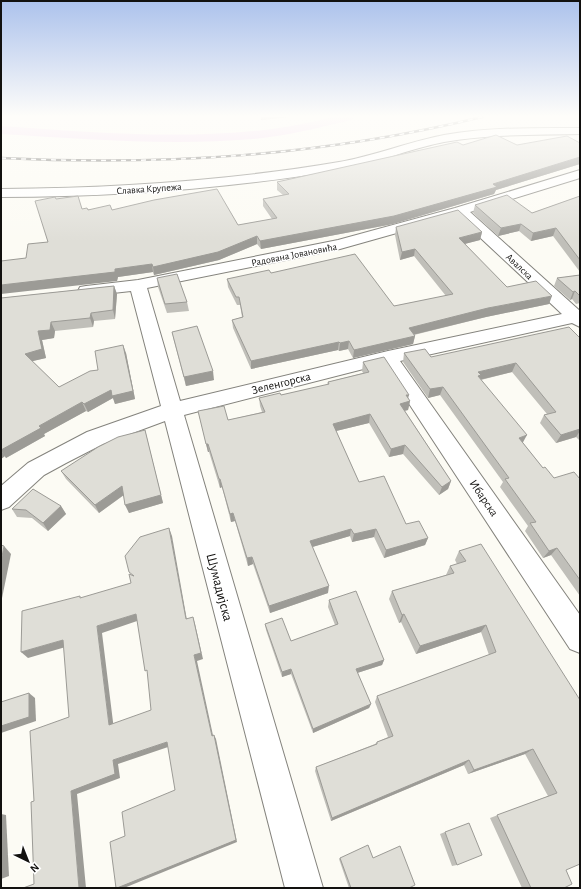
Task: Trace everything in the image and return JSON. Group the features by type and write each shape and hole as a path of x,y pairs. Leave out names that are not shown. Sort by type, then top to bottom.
{"street":[{"name":"Славка Крупежа","path":"1,193 102,191 210,183 344,165 370,158"},
{"name":"Радована Јовановића","path":"70,292 138,285 340,244 460,211 580,174"},
{"name":"Авалска","path":"460,211 578,318"},
{"name":"Шумадијска","path":"138,285 301,887"},
{"name":"Зеленгорска","path":"1,500 36,469 58,457 95,438 172,410 388,357 578,318"},
{"name":"Ибарска","path":"388,357 580,639"}],"building":[{"path":"383,158 575,158 493,184 497,187 394,216 260,241 257,236 218,252 153,267 152,264 115,269 115,272 1,285 1,261 26,258 28,244 48,242 35,201 55,197 56,199 78,196 82,209 87,208 88,210 110,205 112,210 154,200 217,189 238,225 277,218 263,199 289,194 277,182"},
{"path":"507,195 532,213 580,196 580,260 556,228 533,233 521,224 501,228 475,205"},
{"path":"458,210 482,232 459,238 507,287 536,281 552,296 488,308 409,328 415,336 354,350 349,341 339,342 251,361 232,320 243,317 239,297 236,297 227,279 269,270 271,273 355,254 394,306 453,294 415,249 402,252 396,227"},
{"path":"177,274 187,302 165,304 157,278"},
{"path":"580,275 580,296 557,278"},
{"path":"114,286 113,310 91,313 90,318 51,322 50,330 38,331 42,349 25,354 59,387 90,371 98,370 95,351 123,345 133,391 112,396 111,390 84,404 82,402 39,426 41,428 1,450 1,298"},
{"path":"197,326 213,371 184,377 172,332"},
{"path":"569,327 580,338 580,429 561,435 544,415 556,412 516,363 478,372 481,375 478,376 527,435 519,438 543,468 545,467 554,478 574,472 580,479 580,580 557,548 549,551 530,523 536,522 505,479 509,478 443,387 430,389 404,353 425,349 431,357"},
{"path":"384,357 409,395 406,395 410,401 400,404 451,481 442,487 405,445 391,449 370,414 333,424 359,482 384,476 406,524 419,521 428,538 386,550 376,529 354,534 351,529 310,541 329,586 269,606 252,557 247,558 233,513 230,514 208,444 206,444 198,411 224,406 228,420 265,412 259,398 280,393 281,395 329,384 328,382 369,372 363,362"},
{"path":"145,430 161,495 125,505 122,486 95,505 61,471 98,447 118,437"},
{"path":"33,489 61,506 43,523 26,510 12,509"},
{"path":"169,528 186,619 193,617 201,653 194,655 212,736 214,735 236,840 116,888 110,842 125,836 122,812 175,790 167,742 113,760 115,774 71,791 79,888 23,888 34,884 31,802 34,801 30,731 69,717 63,640 21,652 22,611 80,596 80,598 131,583 129,574 134,576 129,572 125,556 140,537","holes":["136,614 145,671 147,670 151,710 109,725 97,626"]},
{"path":"481,544 580,700 580,864 566,870 572,884 564,888 531,888 497,815 557,793 533,749 474,770 469,760 332,818 316,767 377,744 377,742 393,736 377,696 496,652 486,625 420,646 404,614 402,615 392,591 454,573 450,566 466,561 459,551"},
{"path":"1,545 4,546 1,562"},
{"path":"356,591 384,660 356,669 371,704 313,729 291,669 282,672 265,624 282,618 291,641 338,624 329,600"},
{"path":"29,693 29,717 1,726 1,702"},
{"path":"469,823 482,855 457,865 445,832"},
{"path":"368,845 373,858 400,846 415,885 409,888 351,888 340,858"}],"railway":[{"path":"16,158 62,160 191,158"}]}
